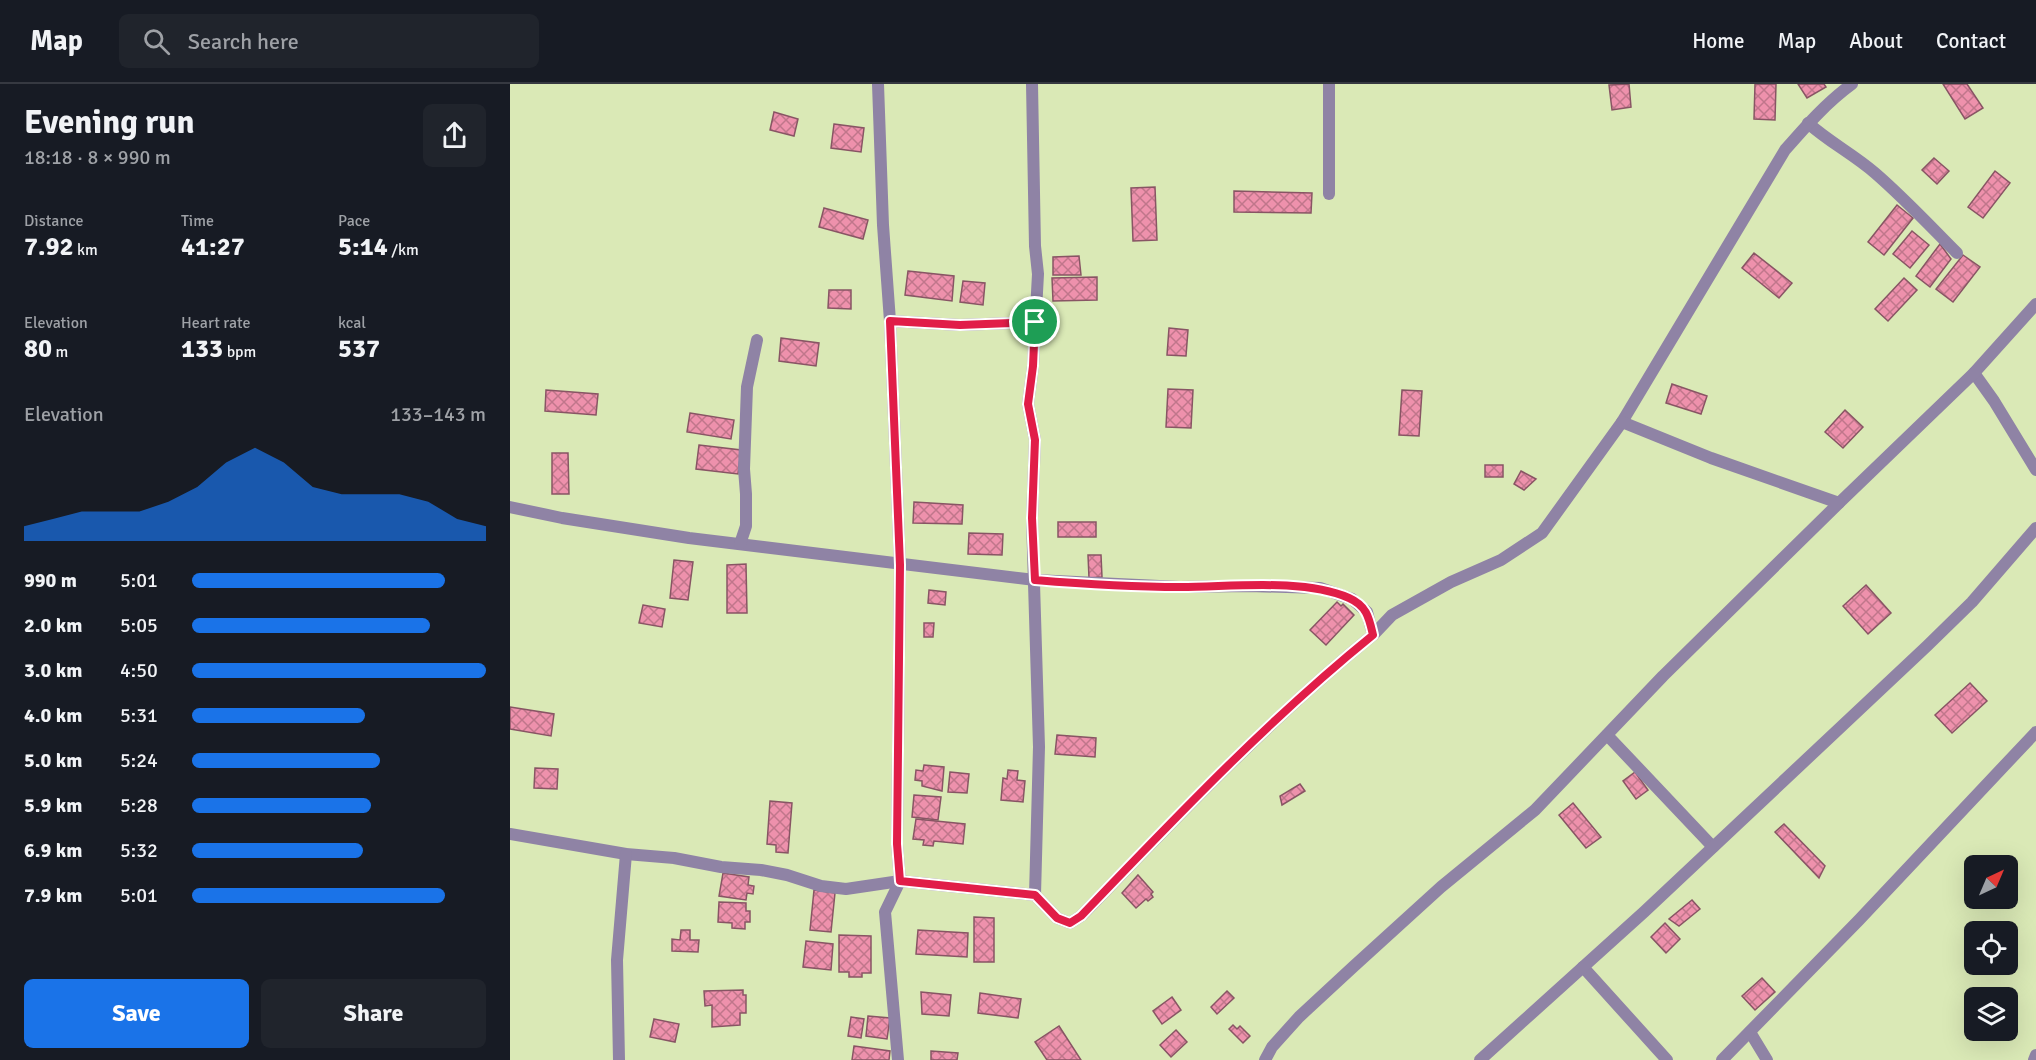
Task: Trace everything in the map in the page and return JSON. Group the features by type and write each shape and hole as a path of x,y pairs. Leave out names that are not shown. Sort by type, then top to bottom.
{"street":[{"path":"878,84 900,565 897,832 900,881 885,912 898,1060"},
{"path":"1032,84 1038,274 1033,366 1028,404 1035,440 1032,518 1039,747 1035,895"},
{"path":"1329,84 1329,194"},
{"path":"510,834 626,854 761,870 787,875 821,886 846,889 900,881 1035,895 1057,918 1070,923 1081,916 1228,765 1341,661 1373,635 1392,615 1451,582 1501,560 1539,536 1622,422 1785,150 1834,97 1852,84"},
{"path":"1808,123 1826,139 1872,171 1957,253"},
{"path":"1265,1060 1272,1047 1299,1017 1441,887 1535,810 1663,676 1974,373 2036,304"},
{"path":"890,321 960,325 1035,322"},
{"path":"740,544 746,526 744,469 747,387 757,340"},
{"path":"1974,373 2036,470"},
{"path":"1622,422 1711,458 1839,503"},
{"path":"510,507 562,518 689,538 1035,580 1169,587 1320,588 1352,599 1367,612 1373,635"},
{"path":"1480,1060 1713,847 1927,646 1971,602 2036,528"},
{"path":"1722,1060 1867,912 2036,732"},
{"path":"1607,735 1713,847"},
{"path":"619,1060 617,960 626,854"},
{"path":"1583,967 1667,1060"},
{"path":"1750,1032 1767,1060"},
{"path":"2034,1060 2036,1055"}],"building":[{"path":"1629,84 1631,107 1612,110 1609,85"},
{"path":"1755,84 1776,84 1775,120 1754,119"},
{"path":"1798,84 1824,84 1826,87 1807,98"},
{"path":"1943,84 1967,84 1983,108 1965,119"},
{"path":"774,112 798,119 794,136 770,130"},
{"path":"834,124 864,128 861,152 831,148"},
{"path":"1934,158 1949,171 1937,184 1922,170"},
{"path":"1995,171 2010,183 1983,218 1968,207"},
{"path":"1155,187 1157,240 1133,241 1131,188"},
{"path":"1234,191 1312,193 1311,213 1234,212"},
{"path":"1897,205 1913,218 1884,255 1868,242"},
{"path":"824,208 868,220 863,239 819,227"},
{"path":"1912,231 1929,245 1910,268 1893,254"},
{"path":"1940,244 1951,259 1930,287 1916,276"},
{"path":"1754,253 1792,283 1779,298 1742,268"},
{"path":"1963,255 1980,267 1953,302 1936,289"},
{"path":"1079,256 1081,275 1053,275 1053,257"},
{"path":"908,271 954,276 952,301 905,295"},
{"path":"1097,277 1097,300 1053,301 1052,278"},
{"path":"1904,278 1917,290 1888,321 1875,309"},
{"path":"963,281 985,283 983,305 960,302"},
{"path":"829,290 851,290 851,309 828,308"},
{"path":"1169,328 1188,330 1186,356 1167,355"},
{"path":"781,338 819,343 816,366 779,361"},
{"path":"1672,384 1707,396 1701,414 1666,403"},
{"path":"1168,389 1193,390 1191,428 1166,427"},
{"path":"546,390 598,394 596,415 545,411"},
{"path":"1402,390 1422,391 1419,436 1399,435"},
{"path":"1845,410 1863,427 1843,448 1825,432"},
{"path":"690,413 734,420 731,439 687,432"},
{"path":"699,445 741,450 738,474 696,469"},
{"path":"552,453 568,453 569,494 552,494"},
{"path":"1485,465 1503,465 1503,477 1485,477"},
{"path":"1521,471 1536,479 1524,490 1514,484"},
{"path":"914,502 963,505 962,524 913,523"},
{"path":"1058,522 1096,522 1096,537 1058,537"},
{"path":"969,533 1003,534 1002,555 968,554"},
{"path":"1088,555 1101,555 1102,577 1089,578"},
{"path":"674,560 693,562 688,600 670,598"},
{"path":"746,564 747,613 727,613 727,565"},
{"path":"1866,585 1891,613 1868,634 1843,606"},
{"path":"929,590 946,592 945,605 928,603"},
{"path":"1337,602 1341,606 1343,604 1354,615 1326,645 1310,630"},
{"path":"643,605 665,609 662,627 639,623"},
{"path":"924,623 934,623 933,637 924,637"},
{"path":"1970,683 1987,701 1952,733 1935,715"},
{"path":"510,707 554,714 551,736 510,729"},
{"path":"1057,735 1096,738 1095,757 1055,754"},
{"path":"924,765 944,767 942,791 922,786 922,781 915,780 916,770 923,771"},
{"path":"535,768 558,769 557,789 534,788"},
{"path":"1008,770 1018,771 1017,780 1025,781 1023,802 1001,800 1003,778 1007,779"},
{"path":"950,772 969,774 967,793 948,792"},
{"path":"1635,772 1648,790 1636,799 1623,781"},
{"path":"1300,784 1305,791 1282,805 1280,796"},
{"path":"914,795 941,797 938,820 912,817"},
{"path":"770,801 792,803 788,853 776,852 776,845 767,844"},
{"path":"1573,803 1601,837 1586,848 1559,815"},
{"path":"916,819 965,824 963,844 934,841 933,846 923,845 924,840 913,839"},
{"path":"1784,824 1825,866 1819,878 1775,832"},
{"path":"723,873 749,877 748,885 754,886 753,894 747,893 746,900 719,896"},
{"path":"1138,875 1153,892 1151,894 1153,897 1148,901 1146,899 1136,908 1122,893"},
{"path":"814,890 835,893 831,932 810,930"},
{"path":"1692,900 1700,909 1679,926 1669,919"},
{"path":"719,902 746,903 746,911 750,911 750,922 745,922 745,929 732,928 732,923 718,922"},
{"path":"974,917 994,918 994,962 974,962"},
{"path":"1665,923 1680,939 1666,953 1651,937"},
{"path":"681,930 690,930 690,940 699,940 698,952 672,951 672,939 680,940"},
{"path":"918,930 968,933 967,957 916,954"},
{"path":"839,935 871,936 871,973 862,973 862,977 849,977 849,972 839,972"},
{"path":"806,941 833,944 831,970 803,967"},
{"path":"1762,978 1775,992 1755,1010 1742,996"},
{"path":"743,990 743,995 746,995 746,1013 740,1013 740,1025 712,1027 712,1005 705,1006 704,991"},
{"path":"1227,991 1234,998 1217,1014 1211,1007"},
{"path":"921,992 951,995 949,1016 922,1014"},
{"path":"980,993 1021,999 1018,1018 978,1013"},
{"path":"1172,997 1181,1010 1162,1024 1153,1011"},
{"path":"868,1016 890,1018 887,1039 866,1036"},
{"path":"851,1017 864,1019 861,1038 848,1036"},
{"path":"654,1019 679,1024 675,1042 650,1037"},
{"path":"1233,1025 1237,1029 1240,1026 1250,1036 1243,1043 1229,1029"},
{"path":"1059,1026 1081,1060 1047,1060 1035,1042"},
{"path":"1176,1030 1187,1042 1171,1057 1160,1045"},
{"path":"854,1046 890,1051 889,1060 852,1060"},
{"path":"931,1051 958,1053 957,1060 931,1060"}],"route":[{"path":"890,321 960,325 1035,322 1028,404 1035,440 1032,518 1035,580 1180,587 1320,588 1352,599 1367,612 1373,635 1341,661 1228,765 1081,916 1070,923 1057,918 1035,895 900,881 897,844 900,565 890,321"}]}
